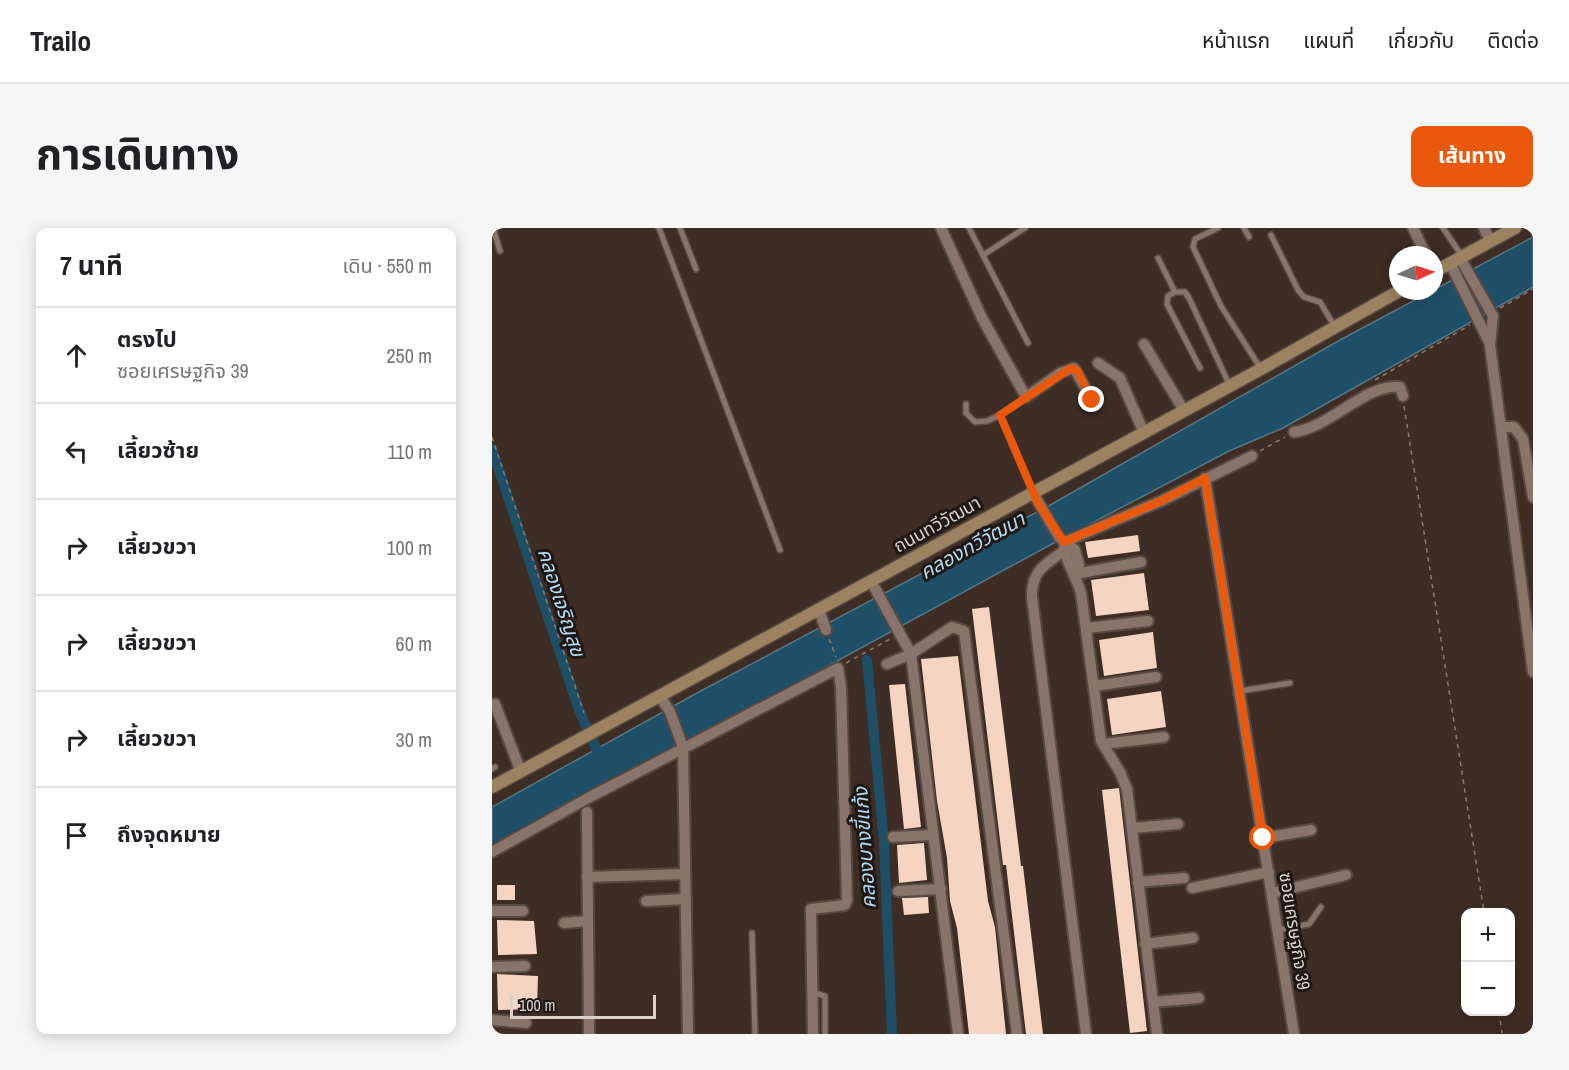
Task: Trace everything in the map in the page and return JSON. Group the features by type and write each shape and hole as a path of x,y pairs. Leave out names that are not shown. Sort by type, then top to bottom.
{"main road":[{"path":"1443,266 1515,228"},
{"name":"ถนนทวีวัฒนา","path":"492,787 1143,433 1183,409 1230,386 1389,297"}],"street":[{"path":"941,228 982,318 1026,397 1060,373 1074,368 1092,400"},
{"path":"1413,228 1422,246"},
{"path":"1484,228 1490,241"},
{"path":"1457,259 1496,312 1490,345"},
{"path":"1457,259 1456,275 1490,345 1503,427 1533,672"},
{"path":"1144,344 1183,409"},
{"path":"1098,363 1120,378 1143,433"},
{"path":"1294,432 1315,426 1378,390 1400,387 1403,396"},
{"path":"1503,427 1514,427 1523,439 1533,497"},
{"path":"1086,1034 1032,597 1033,582 1042,565 1063,543 1161,501 1252,456"},
{"name":"ซอยเศรษฐกิจ 39","path":"1205,478 1294,1034"},
{"path":"1033,493 1063,543 1069,566 1076,574 1086,627 1102,744 1124,780 1157,1034"},
{"path":"1076,574 1141,562"},
{"path":"871,581 911,654 958,1034"},
{"path":"819,610 826,630"},
{"path":"1086,627 1148,621"},
{"path":"887,664 911,654 952,627 964,631 1017,1034"},
{"path":"492,852 838,665 841,687 847,900 845,905 839,907 814,907 810,913 813,1034"},
{"path":"1094,686 1156,677"},
{"path":"660,696 670,712 683,748 688,1034"},
{"path":"495,704 520,772"},
{"path":"1102,744 1164,737"},
{"path":"587,812 589,1034"},
{"path":"1132,828 1178,824"},
{"path":"1263,838 1311,830"},
{"path":"893,837 933,835"},
{"path":"1192,888 1269,872"},
{"path":"587,877 684,874"},
{"path":"1272,892 1346,875"},
{"path":"1138,882 1184,878"},
{"path":"898,891 941,889"},
{"path":"646,901 686,899"},
{"path":"492,911 523,911"},
{"path":"564,923 588,921"},
{"path":"1146,945 1193,938"},
{"path":"492,967 525,966"},
{"path":"1154,1002 1199,998"},
{"path":"492,1020 526,1023"}],"lane":[{"path":"493,228 500,251"},
{"path":"659,228 780,550"},
{"path":"680,228 696,269"},
{"path":"969,228 1028,343"},
{"path":"983,255 1025,228"},
{"path":"1218,228 1196,239 1193,247 1221,306 1261,369"},
{"path":"1244,228 1249,237"},
{"path":"1443,228 1457,259"},
{"path":"1271,235 1298,290 1304,297 1320,302 1335,327"},
{"path":"1158,258 1175,292"},
{"path":"1200,368 1167,304 1168,296 1175,292 1185,292 1189,298 1230,386"},
{"path":"966,404 966,413 975,422 987,421 1026,397"},
{"path":"1000,415 1033,493"},
{"path":"1240,691 1290,683"},
{"path":"1278,930 1309,924 1321,907"},
{"path":"752,933 755,1034"},
{"path":"812,992 825,996 825,1034"}],"path":[{"path":"1496,312 1533,290"},
{"path":"1403,396 1483,908"},
{"path":"492,437 584,713"},
{"path":"826,630 838,665 880,644"},
{"path":"1500,1016 1502,1033"}],"water":[{"path":"1533,237 1533,287 1283,428 1229,451 1050,545 492,849 492,807 697,693 1052,504 1340,340 1415,300 1443,300 1443,285"}],"building":[{"path":"1138,535 1140,551 1088,558 1085,542"},
{"path":"1144,573 1149,610 1096,616 1091,580"},
{"path":"989,607 1043,1034 1026,1034 1006,865 1003,865 972,609"},
{"path":"1153,632 1157,668 1104,676 1099,640"},
{"path":"958,656 988,901 995,927 1006,1034 969,1034 957,928 950,901 947,858 937,801 921,659"},
{"path":"905,684 921,827 904,829 889,685"},
{"path":"1161,691 1166,727 1112,735 1107,699"},
{"path":"1119,788 1147,1031 1130,1033 1102,790"},
{"path":"924,843 927,880 899,883 897,845"},
{"path":"497,885 515,885 515,900 497,900"},
{"path":"928,897 929,913 904,915 902,898"},
{"path":"497,920 534,921 537,954 498,955"},
{"path":"497,974 538,976 537,1009 498,1010"}],"waterway":[{"name":"คลองเจริญสุข","path":"492,449 579,710 601,760"},
{"name":"คลองบางขี้แก้ง","path":"867,660 884,842 892,1034"}],"route":[{"path":"1092,400 1077,370 1071,368 1060,373 1000,415 1038,503 1064,542 1161,501 1205,478 1220,557 1263,838"}],"water label":[{"name":"คลองทวีวัฒนา","path":"972,545"}]}
